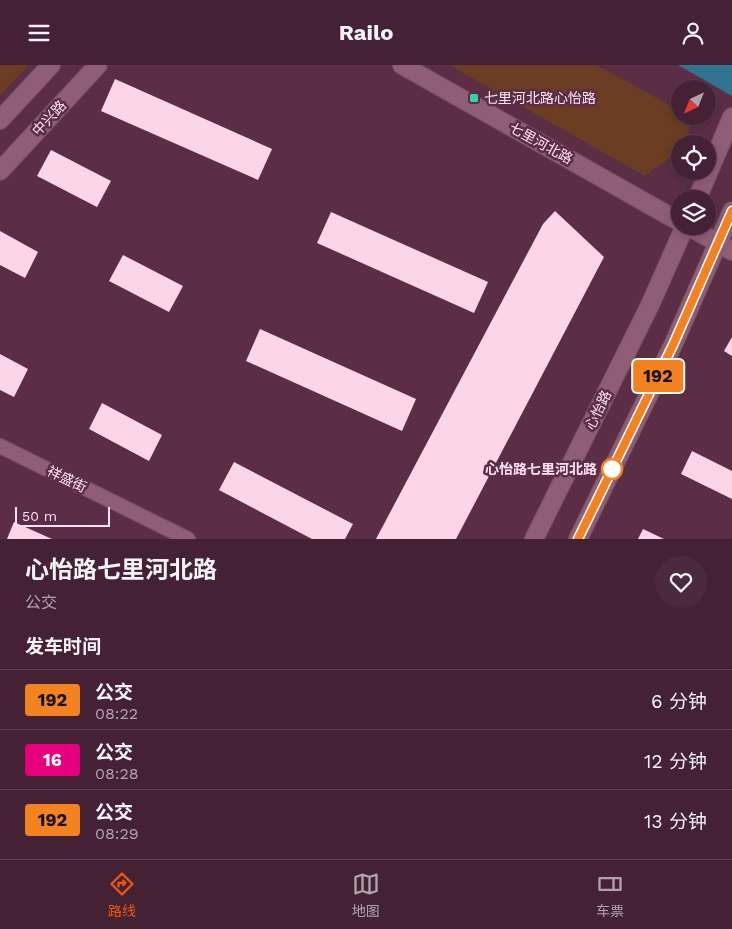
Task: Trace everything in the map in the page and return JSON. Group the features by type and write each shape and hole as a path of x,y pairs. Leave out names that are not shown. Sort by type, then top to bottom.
{"street":[{"path":"0,120 51,65"},
{"name":"中兴路","path":"0,171 98,65"},
{"name":"七里河北路","path":"402,65 671,217"},
{"path":"701,190 730,122"},
{"path":"578,539 673,345 725,247 732,211"},
{"name":"心怡路","path":"534,539 650,305 682,235"},
{"path":"703,235 725,247"},
{"name":"祥盛街","path":"0,446 188,539"}],"shaded area":[{"path":"0,65 29,65 0,95"},
{"path":"449,65 597,65 671,106 671,125 691,125 687,135 671,135 671,157 645,176"}],"water":[{"path":"678,65 732,65 732,96 716,87 716,80 704,80"}],"building":[{"path":"115,79 272,149 258,180 101,111"},
{"path":"51,150 111,181 97,207 37,176"},
{"path":"555,211 604,257 456,539 376,539 543,224"},
{"path":"331,212 488,282 474,313 317,243"},
{"path":"0,231 38,252 25,278 0,265"},
{"path":"123,255 183,286 169,312 109,281"},
{"path":"260,329 416,399 402,431 246,361"},
{"path":"732,337 732,356 724,351"},
{"path":"0,354 28,369 14,397 0,390"},
{"path":"102,403 162,435 149,461 89,429"},
{"path":"692,451 732,471 732,499 681,474"},
{"path":"234,462 353,524 345,539 312,539 219,490"},
{"path":"14,522 52,539 7,539"},
{"path":"643,529 664,539 638,539"}],"bus line":[{"name":"192","path":"578,539 673,345 732,211"}],"place":[{"name":"七里河北路心怡路","path":"474,98"},
{"name":"心怡路七里河北路","path":"612,469"}]}
